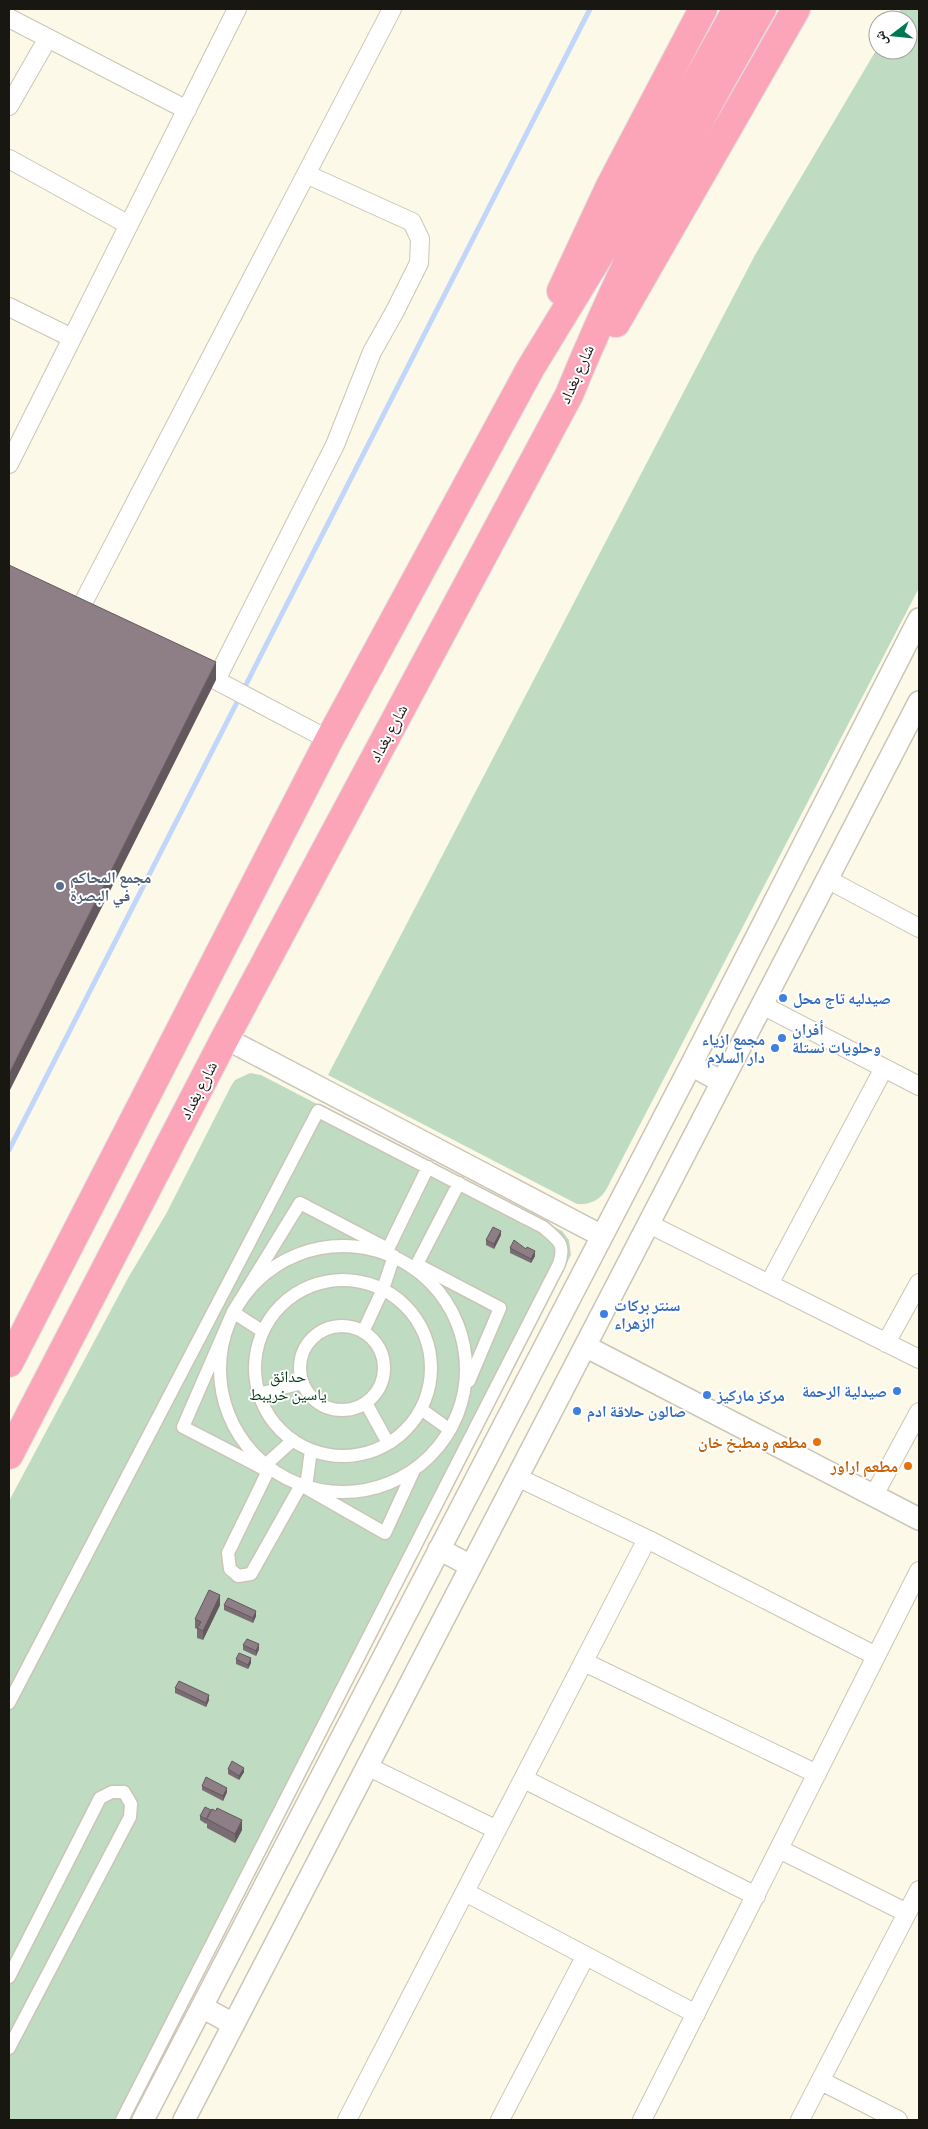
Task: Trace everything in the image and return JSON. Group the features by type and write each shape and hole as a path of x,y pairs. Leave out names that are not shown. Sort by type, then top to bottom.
{"highway":[{"path":"530,369 560,293 610,186 703,9"},
{"name":"شارع بغداد","path":"9,1455 225,1038 569,395 687,118 737,9"},
{"name":"شارع بغداد","path":"9,1363 329,740 530,369 687,118 762,9"},
{"path":"569,395 610,332 796,9"}],"street":[{"path":"10,458 238,9"},
{"path":"82,605 392,9"},
{"path":"9,18 186,110"},
{"path":"9,106 48,38"},
{"path":"9,159 129,225"},
{"path":"223,684 335,445 372,352 419,263 420,239 412,222 306,174"},
{"path":"9,307 72,338"},
{"path":"66,598 99,614"},
{"path":"143,2120 691,1065 919,619"},
{"path":"190,666 329,740"},
{"path":"184,2120 919,702"},
{"path":"827,879 919,928"},
{"path":"762,1005 919,1086"},
{"path":"225,1038 602,1236"},
{"path":"691,1065 722,1082"},
{"path":"769,1284 884,1068"},
{"path":"9,1703 318,1111 543,1227 560,1240 563,1252 559,1264 122,2120"},
{"path":"363,1332 383,1289 389,1253 428,1167"},
{"path":"416,1266 459,1183"},
{"path":"303,1486 324,1491 340,1492 371,1490 394,1482 429,1458 450,1430 459,1411 465,1390 500,1308 389,1253 300,1203 233,1312 183,1426 303,1486 385,1533 414,1470"},
{"path":"649,1224 919,1359"},
{"path":"311,1450 303,1486 251,1574 238,1576 230,1569 228,1553 268,1471 245,1444 233,1425 224,1403 220,1380 220,1356 224,1333 233,1312 246,1291 264,1274 284,1260 306,1250 330,1245 355,1245 389,1253"},
{"path":"416,1266 448,1303 458,1324 464,1345 465,1390"},
{"path":"351,1280 368,1283 383,1289 399,1299 411,1312 427,1342 431,1376 421,1409 412,1424 388,1444 369,1452 352,1456 335,1456 311,1450 292,1440 275,1424 265,1410 258,1394 255,1360 262,1331 274,1312 286,1299 316,1283 351,1280"},
{"path":"886,1343 919,1283"},
{"path":"233,1312 262,1331"},
{"path":"338,1326 348,1326 363,1332 380,1349 384,1368 379,1388 366,1403 347,1410 328,1407 311,1396 303,1383 300,1368 302,1357 311,1339 319,1332 338,1326"},
{"path":"585,1346 919,1519"},
{"path":"258,1394 303,1383"},
{"path":"366,1403 388,1444"},
{"path":"421,1409 450,1430"},
{"path":"874,1496 919,1412"},
{"path":"263,1466 292,1440"},
{"path":"517,1477 647,1539 876,1656"},
{"path":"354,2118 465,1892 647,1539"},
{"path":"439,1549 471,1566"},
{"path":"642,2120 919,1571"},
{"path":"584,1662 817,1774"},
{"path":"367,1766 497,1830"},
{"path":"524,1779 756,1896"},
{"path":"9,1977 100,1798 112,1792 124,1792 131,1804 130,1817 9,2048"},
{"path":"779,1849 908,1913"},
{"path":"800,2120 919,1890"},
{"path":"465,1892 696,2014"},
{"path":"500,2120 585,1957"},
{"path":"202,2007 233,2024"},
{"path":"821,2081 898,2120"}],"green space":[{"path":"919,9 919,588 606,1190 593,1202 577,1204 328,1075 755,255 870,60 918,60 918,10 900,10"},
{"name":"حدائق ياسين خريبط","path":"250,1073 261,1075 562,1231 569,1240 571,1255 125,2120 9,2120 9,1501 128,1278 166,1214 231,1086 235,1080"}],"building":[{"name":"مجمع المحاكم في البصرة","path":"9,565 216,662 9,1074"},
{"path":"493,1227 501,1231 494,1244 486,1240"},
{"path":"514,1240 526,1249 527,1247 535,1251 531,1259 510,1248"},
{"path":"209,1590 220,1595 203,1631 197,1628 201,1622 195,1619"},
{"path":"228,1598 256,1611 253,1618 224,1605"},
{"path":"247,1639 259,1644 256,1651 243,1645"},
{"path":"239,1653 251,1658 248,1665 236,1659"},
{"path":"179,1681 209,1695 206,1703 175,1688"},
{"path":"232,1761 244,1768 239,1776 228,1769"},
{"path":"206,1777 227,1788 223,1796 202,1786"},
{"path":"205,1807 211,1810 206,1819 200,1816"},
{"path":"217,1808 242,1820 235,1834 207,1819 212,1809 216,1811"}],"waterway":[{"path":"9,1150 590,9"}],"place":[{"name":"مجمع المحاكم في البصرة","path":"60,886"},
{"name":"صيدليه تاج محل","path":"783,998"},
{"name":"أفران وحلويات نستلة","path":"782,1038"},
{"name":"مجمع ازياء دار السلام","path":"775,1048"},
{"name":"سنتر بركات الزهراء","path":"604,1314"},
{"name":"صيدلية الرحمة","path":"897,1391"},
{"name":"مركز ماركيز","path":"707,1395"},
{"name":"صالون حلاقة ادم","path":"577,1411"},
{"name":"مطعم ومطبخ خان","path":"817,1442"},
{"name":"مطعم اراور","path":"908,1466"}]}
